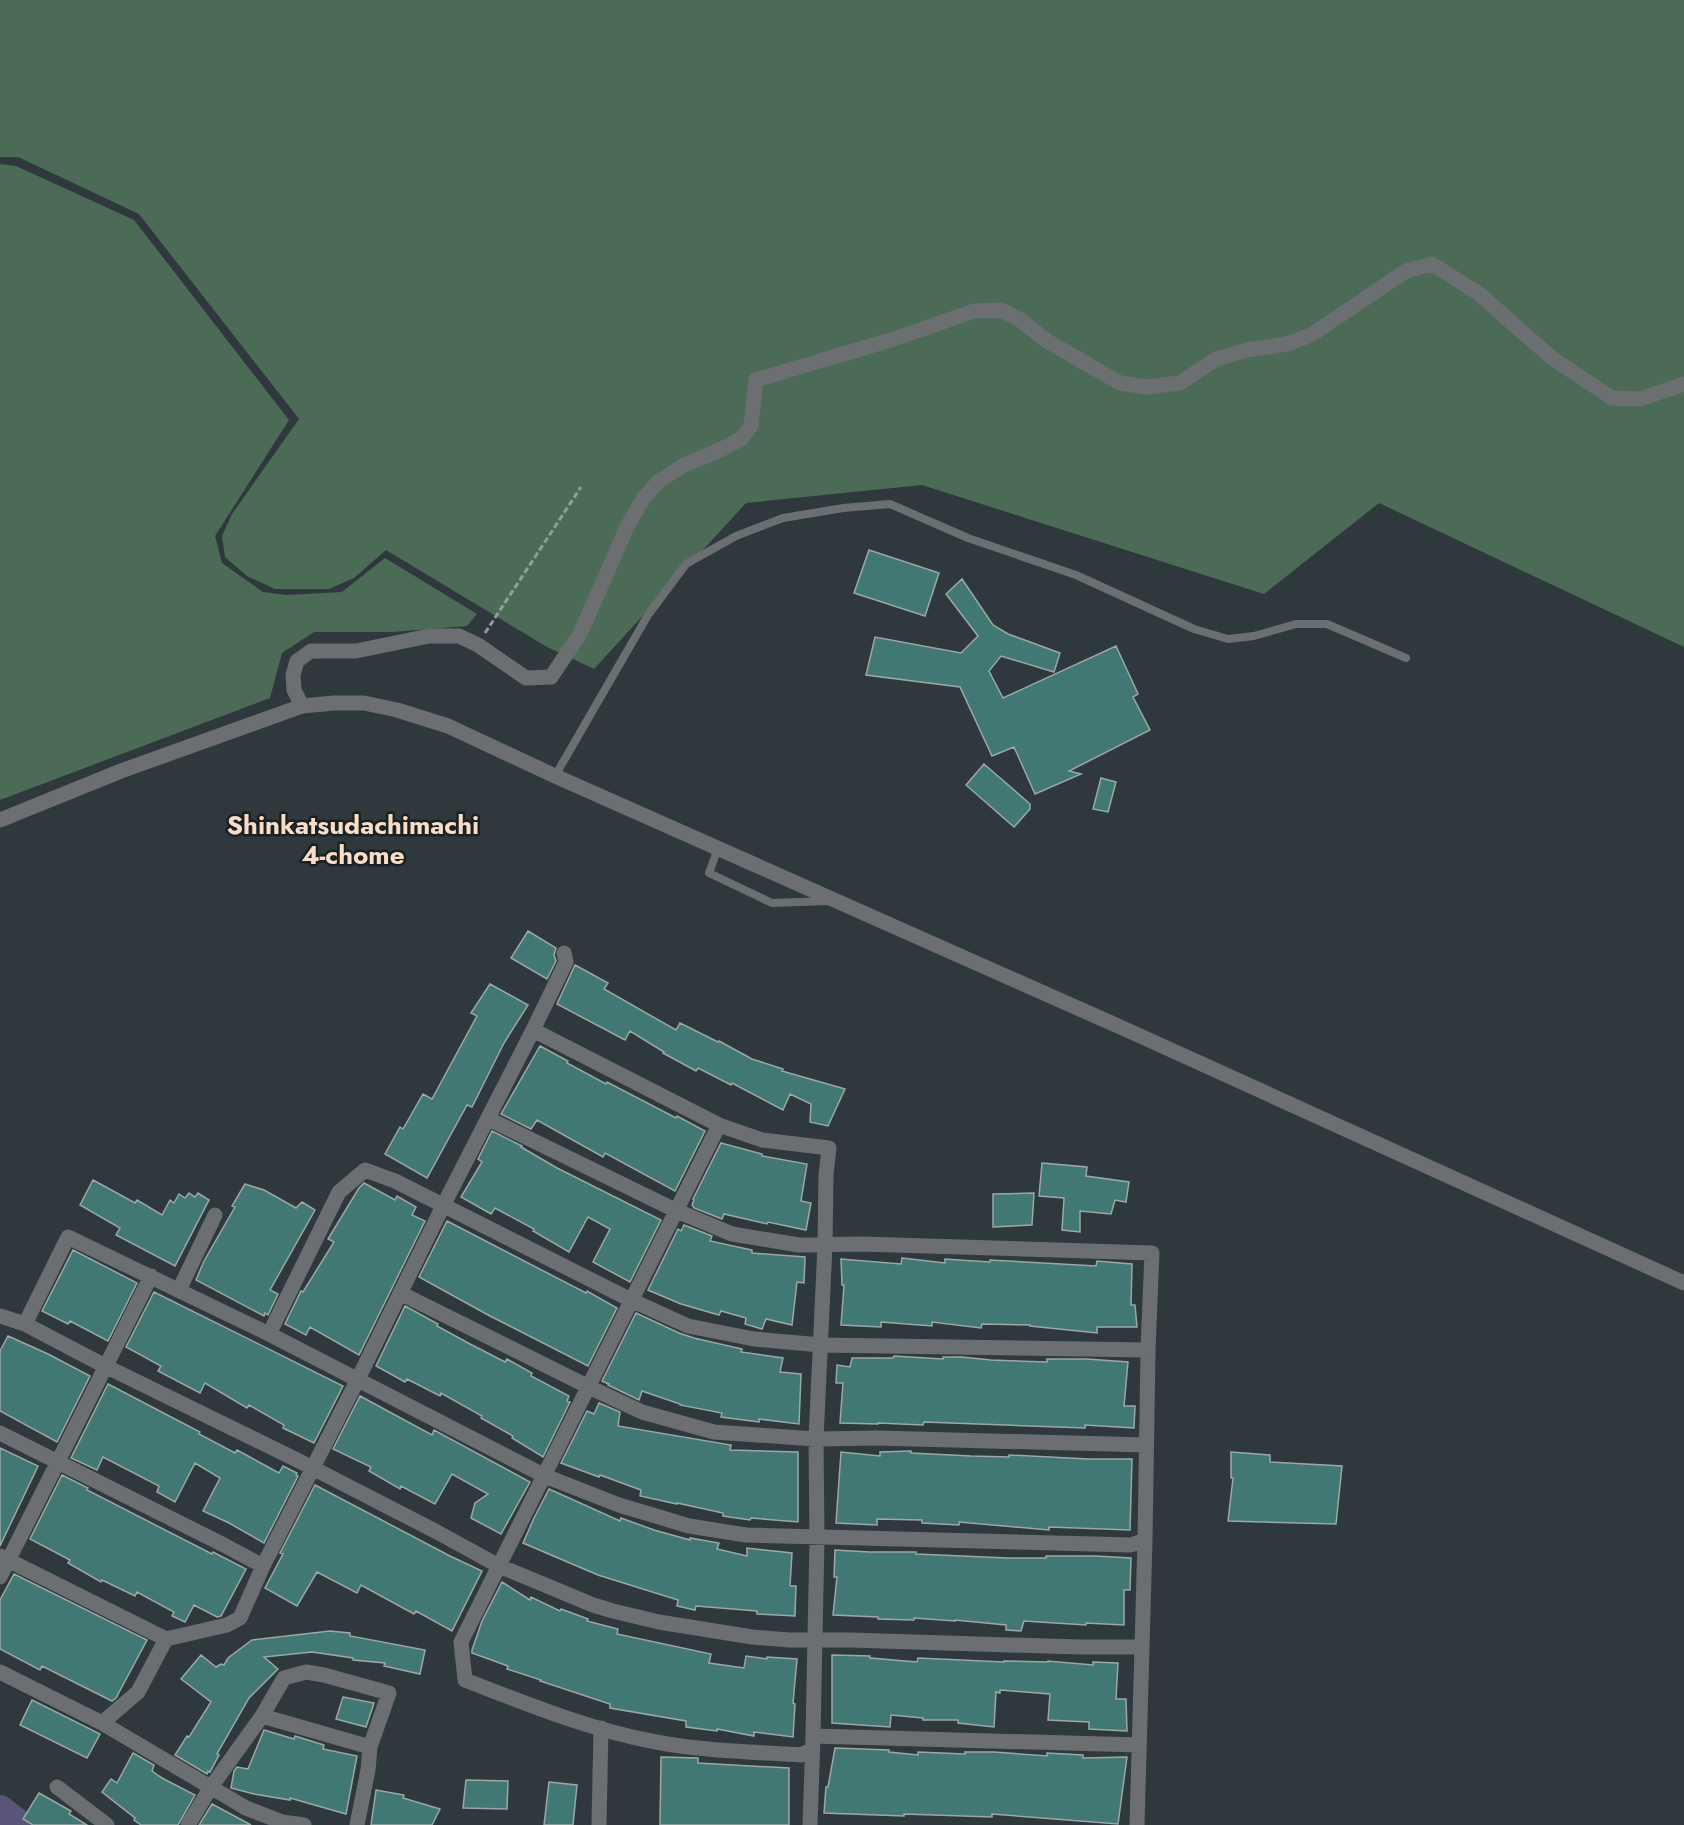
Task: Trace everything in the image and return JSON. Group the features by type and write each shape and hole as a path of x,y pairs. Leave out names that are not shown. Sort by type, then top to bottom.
{"street":[{"path":"302,706 294,690 292,675 297,661 311,651 356,651 429,636 459,636 481,641 526,678 551,677 580,634 627,527 643,499 659,481 684,465 741,439 751,426 756,380 897,338 974,312 1001,310 1019,319 1047,341 1120,383 1147,387 1180,383 1216,359 1247,350 1287,344 1311,335 1406,271 1432,264 1478,293 1552,358 1612,398 1640,399 1684,384"},
{"path":"0,820 121,771 302,706 364,703 397,710 448,726 1684,1283"},
{"path":"4,1558 166,1639 227,1625 240,1618 263,1566 566,963 564,953"},
{"path":"533,1030 719,1125 762,1140 829,1148 816,1439 817,1538 810,1825"},
{"path":"489,1119 677,1211 732,1234 799,1245 862,1244 1152,1253 1137,1825"},
{"path":"719,1125 461,1642 465,1680 557,1715 600,1728 656,1742 731,1751 801,1755 812,1743 1139,1745"},
{"path":"269,1334 339,1192 365,1170 395,1181 688,1326 754,1339 821,1345 1148,1350"},
{"path":"179,1290 215,1215"},
{"path":"25,1324 68,1237 269,1334 545,1476 619,1505 689,1526 746,1535 817,1538 1131,1545 1145,1540"},
{"path":"0,1577 4,1558 58,1462 151,1276"},
{"path":"400,1293 589,1388 642,1412 714,1431 816,1439 878,1438 1146,1445"},
{"path":"0,1316 25,1324 312,1468 499,1566 593,1605 659,1622 752,1637 789,1640 1142,1647"},
{"path":"0,1433 263,1566"},
{"path":"102,1722 138,1692 166,1639"},
{"path":"0,1672 102,1722 246,1808 282,1822 304,1825"},
{"path":"188,1825 211,1787 262,1716 284,1678 306,1672 389,1693 370,1747 368,1770 357,1825"},
{"path":"262,1716 370,1747"},
{"path":"599,1825 600,1728"},
{"path":"57,1787 106,1825"}],"lane":[{"path":"555,776 648,615 686,564 736,536 783,518 843,508 890,504 968,538 1076,575 1194,628 1228,639 1254,636 1296,624 1327,624 1406,658"},
{"path":"718,848 710,873 772,903 836,900"}],"path":[{"path":"481,641 581,487"}],"green space":[{"path":"0,0 1684,0 1684,647 1379,503 1264,594 922,485 746,503 594,669 547,647 386,550 354,578 329,589 275,589 247,576 225,557 222,536 232,514 299,419 139,214 18,157 0,157"},
{"path":"0,164 16,166 134,220 289,420 215,536 222,563 263,592 286,595 342,592 385,558 477,614 467,626 392,632 314,632 282,653 270,698 0,800"}],"building":[{"path":"869,550 939,573 925,616 854,593"},
{"path":"962,579 993,625 1008,634 1060,653 1054,672 1001,656 989,671 1003,698 1116,646 1138,694 1133,697 1150,730 1069,771 1081,774 1035,794 1014,747 992,756 960,687 866,675 875,637 961,653 978,636 946,594"},
{"path":"984,764 1030,804 1030,809 1014,827 966,785"},
{"path":"1101,778 1116,782 1108,812 1093,809"},
{"path":"528,931 556,948 554,955 556,961 547,979 511,958"},
{"path":"575,965 608,983 604,989 676,1030 680,1023 752,1059 783,1069 782,1071 845,1089 828,1126 810,1122 811,1104 790,1094 783,1110 732,1083 731,1085 698,1068 696,1071 630,1031 625,1040 557,1004"},
{"path":"490,984 528,1005 504,1043 472,1107 467,1105 427,1178 385,1154 400,1127 403,1129 423,1094 432,1099 477,1016 471,1013"},
{"path":"540,1046 606,1084 607,1082 705,1131 675,1191 605,1153 603,1157 537,1120 531,1129 501,1114"},
{"path":"492,1131 522,1146 557,1168 661,1220 630,1282 593,1262 610,1229 588,1217 569,1252 533,1231 534,1229 495,1208 491,1214 461,1197 482,1162 478,1159"},
{"path":"721,1143 762,1154 762,1156 807,1164 801,1201 811,1203 806,1230 724,1214 722,1219 694,1208 693,1199"},
{"path":"1042,1163 1087,1167 1086,1176 1129,1182 1126,1202 1115,1200 1111,1214 1080,1211 1080,1232 1062,1230 1064,1198 1039,1196"},
{"path":"93,1180 135,1203 137,1200 162,1215 170,1200 174,1203 179,1194 185,1198 189,1193 195,1197 198,1193 209,1200 175,1266 116,1235 120,1228 80,1205"},
{"path":"364,1183 395,1200 397,1196 416,1207 412,1215 425,1221 359,1355 310,1327 306,1335 285,1324 301,1291 303,1292 334,1242 328,1239"},
{"path":"245,1184 264,1190 296,1208 302,1202 315,1210 270,1290 278,1294 268,1315 265,1313 264,1316 196,1280"},
{"path":"1034,1193 1032,1225 993,1227 993,1194"},
{"path":"447,1221 617,1308 588,1366 419,1277"},
{"path":"684,1225 712,1236 710,1241 752,1250 752,1253 805,1257 804,1283 797,1282 792,1325 766,1319 762,1329 745,1324 746,1318 721,1311 719,1315 681,1304 648,1290 678,1229 681,1231"},
{"path":"73,1250 137,1283 108,1341 70,1321 68,1324 42,1311"},
{"path":"902,1258 945,1263 945,1259 1096,1266 1097,1261 1132,1264 1131,1305 1135,1305 1137,1327 1097,1327 1097,1333 1030,1325 982,1324 981,1328 932,1322 932,1326 881,1322 881,1327 841,1325 844,1285 842,1285 841,1259 901,1264"},
{"path":"154,1292 343,1386 314,1443 283,1428 284,1425 249,1405 247,1408 205,1383 200,1393 158,1371 161,1366 126,1347"},
{"path":"405,1306 470,1344 505,1362 507,1359 532,1373 531,1376 569,1396 567,1401 570,1402 543,1457 512,1438 513,1436 481,1418 482,1416 441,1393 440,1396 407,1379 405,1382 376,1366"},
{"path":"636,1313 694,1338 742,1349 741,1352 783,1358 780,1372 801,1374 799,1424 721,1417 722,1413 680,1405 642,1391 639,1400 602,1381"},
{"path":"8,1336 90,1376 57,1442 0,1411 0,1351"},
{"path":"894,1356 1047,1362 1047,1359 1087,1359 1128,1362 1124,1406 1135,1406 1134,1428 924,1422 923,1425 840,1423 843,1383 836,1383 837,1365 850,1367 852,1358 893,1358"},
{"path":"108,1384 235,1453 237,1450 279,1473 283,1466 297,1473 298,1476 264,1543 203,1511 220,1478 195,1463 175,1502 157,1492 159,1486 103,1457 97,1470 71,1458"},
{"path":"360,1396 432,1435 434,1430 530,1482 501,1534 471,1518 475,1503 488,1494 452,1474 435,1504 401,1486 400,1489 369,1471 371,1467 333,1449"},
{"path":"599,1403 620,1412 618,1426 731,1445 730,1450 798,1452 798,1522 751,1518 750,1520 723,1516 723,1513 640,1496 641,1490 561,1463 587,1411 594,1414"},
{"path":"0,1448 38,1466 0,1546"},
{"path":"911,1451 911,1453 971,1456 1132,1459 1130,1530 1049,1527 1049,1530 959,1522 959,1525 922,1523 922,1520 877,1519 877,1525 836,1523 841,1452 880,1456 880,1452"},
{"path":"1231,1452 1270,1455 1270,1462 1342,1466 1336,1524 1228,1521 1233,1478 1231,1478"},
{"path":"62,1475 212,1554 213,1552 246,1569 221,1616 217,1617 194,1605 185,1622 172,1616 174,1612 137,1592 135,1596 102,1580 101,1582 68,1563 70,1560 30,1539"},
{"path":"315,1485 482,1571 452,1631 416,1611 414,1614 361,1585 357,1593 317,1572 297,1606 265,1588"},
{"path":"549,1489 620,1521 621,1518 690,1540 690,1538 719,1543 717,1549 747,1556 747,1548 792,1553 790,1586 796,1586 795,1616 757,1614 757,1611 696,1606 695,1610 677,1606 678,1600 598,1575 523,1543"},
{"path":"835,1550 1007,1558 1095,1556 1131,1558 1130,1590 1124,1590 1124,1625 1024,1621 1021,1631 1006,1630 1006,1625 955,1620 878,1619 878,1617 833,1615 837,1577 834,1577"},
{"path":"14,1574 147,1640 116,1698 112,1701 42,1666 40,1670 0,1649 0,1600"},
{"path":"502,1582 530,1600 531,1597 560,1611 561,1609 588,1619 587,1621 618,1629 617,1634 711,1654 709,1663 744,1668 746,1656 797,1659 793,1737 754,1732 754,1736 717,1729 717,1731 686,1727 686,1721 610,1708 610,1704 507,1669 508,1666 472,1653 482,1621"},
{"path":"330,1631 350,1633 350,1636 425,1650 420,1674 384,1666 385,1663 353,1660 353,1658 312,1652 264,1657 278,1669 249,1698 217,1754 219,1755 210,1772 208,1771 207,1774 175,1755 211,1702 181,1679 201,1655 216,1667 224,1665 228,1658 252,1640"},
{"path":"832,1655 870,1656 870,1658 917,1662 918,1658 1004,1662 1048,1661 1093,1665 1093,1662 1118,1663 1116,1699 1126,1699 1127,1731 1089,1729 1089,1722 1048,1720 1050,1694 1000,1690 1000,1693 996,1692 994,1727 958,1723 958,1720 923,1720 923,1718 891,1715 890,1727 832,1723"},
{"path":"343,1697 374,1703 366,1727 336,1719"},
{"path":"32,1700 100,1734 87,1758 20,1725"},
{"path":"264,1730 294,1739 295,1736 324,1745 323,1749 357,1756 346,1814 290,1798 290,1800 254,1794 231,1788 234,1771 237,1767 248,1769"},
{"path":"835,1748 889,1750 889,1752 918,1755 918,1752 965,1754 965,1752 994,1752 1047,1756 1047,1753 1083,1755 1083,1758 1127,1757 1118,1824 992,1814 992,1817 824,1813 826,1787 828,1787"},
{"path":"133,1753 154,1765 152,1771 162,1778 195,1795 178,1825 141,1825 102,1792 111,1779 117,1783"},
{"path":"661,1757 698,1758 698,1763 789,1768 789,1825 660,1825"},
{"path":"466,1780 508,1781 507,1809 463,1808"},
{"path":"549,1782 577,1785 573,1825 544,1825"},
{"path":"376,1790 404,1795 403,1798 440,1809 432,1825 371,1825"},
{"path":"39,1793 71,1811 69,1814 87,1825 33,1825 23,1819"},
{"path":"212,1804 251,1825 199,1825"}],"waterway":[{"path":"0,1810 19,1825"}],"district":[{"name":"Shinkatsudachimachi 4-chome","path":"353,840"}]}
